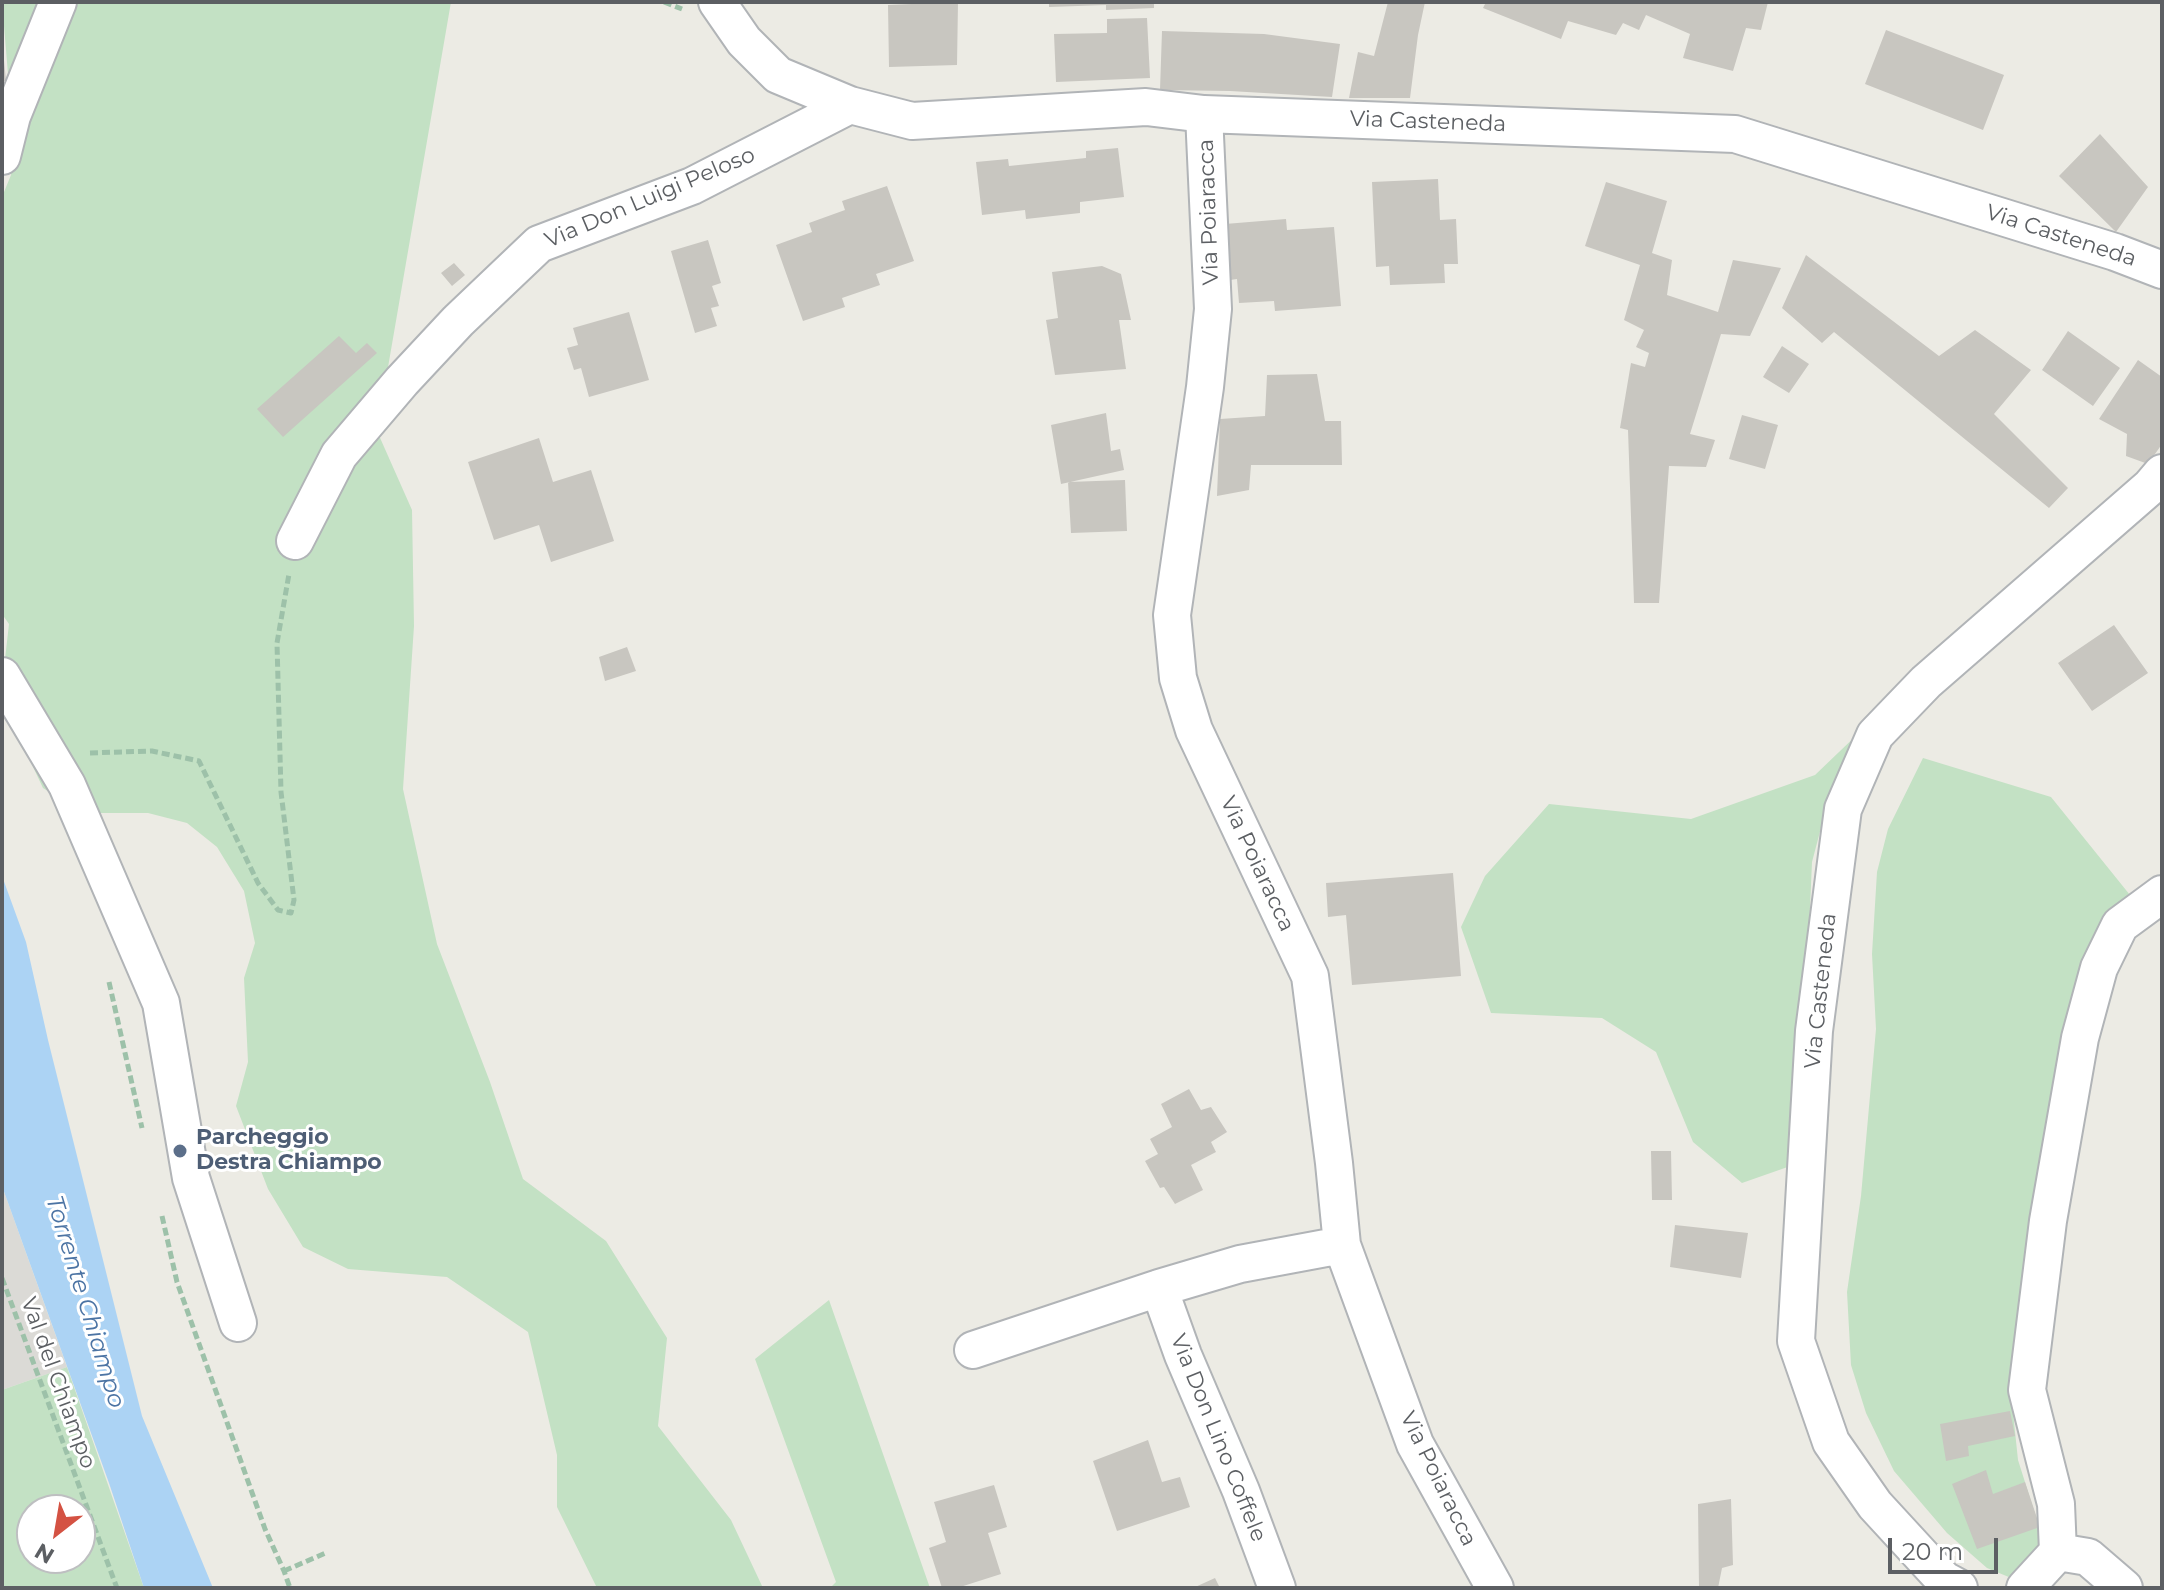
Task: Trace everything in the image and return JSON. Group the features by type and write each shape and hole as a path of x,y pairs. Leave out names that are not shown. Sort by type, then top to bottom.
{"street":[{"path":"2,156 12,116 58,2"},
{"name":"Via Casteneda","path":"717,2 744,41 778,75 850,105 912,121 1146,107 1204,114 1735,134 2115,252 2162,270"},
{"name":"Via Don Luigi Peloso","path":"295,541 339,455 458,321 539,244 692,186 850,105"},
{"name":"Via Poiaracca","path":"1204,114 1213,309 1205,387 1172,615 1178,678 1194,730 1310,976 1342,1245 1415,1444 1483,1580"},
{"path":"2115,252 2162,247"},
{"name":"Via Casteneda","path":"1959,1588 1944,1580 1875,1505 1831,1442 1796,1341 1814,1031 1843,809 1875,735 1885,724 1926,682 2151,486 2162,473"},
{"path":"2,676 67,785 161,1003 191,1178 238,1323"},
{"path":"2025,1588 2058,1552 2056,1504 2027,1390 2048,1221 2080,1038 2099,968 2120,925 2162,894"},
{"path":"973,1350 1240,1264 1342,1245"},
{"name":"Via Don Lino Coffele","path":"1159,1288 1277,1588"},
{"path":"2058,1552 2088,1557 2124,1588"}],"path":[{"path":"55,765 95,752 109,751 152,751 199,761 258,883 278,910 291,913 294,900 281,792 277,643 295,541"},
{"name":"Val del Chiampo","path":"2,1278 117,1588"},
{"path":"284,1571 328,1552"}],"shaded area":[{"path":"2,1186 67,1367 2,1390"}],"green space":[{"path":"2,2 451,2 377,431 412,510 414,626 403,789 437,944 523,1179 606,1241 667,1338 658,1426 731,1520 763,1588 597,1588 557,1507 557,1455 528,1332 447,1277 348,1269 303,1247 268,1189 236,1106 248,1062 244,978 255,943 244,891 217,847 187,823 148,813 82,813 43,788 9,716 4,668 9,624 2,614 2,197 11,175 14,146"},
{"path":"1863,729 1827,805 1812,862 1799,1163 1742,1183 1693,1142 1656,1052 1602,1018 1491,1013 1461,927 1485,876 1549,804 1691,819 1815,775"},
{"path":"1923,758 2051,797 2134,900 2103,942 2012,1403 2018,1460 2042,1548 2016,1580 1987,1568 1947,1533 1894,1471 1866,1413 1851,1365 1847,1292 1861,1196 1876,1029 1872,954 1877,872 1888,829"},
{"path":"829,1300 930,1588 830,1588 836,1582 755,1359"},
{"path":"67,1367 144,1588 2,1588 2,1390"}],"water":[{"name":"Torrente Chiampo","path":"2,876 26,942 142,1416 213,1588 144,1588 2,1186"}],"building":[{"path":"958,2 957,65 889,67 888,5"},
{"path":"1049,2 1154,2 1154,8 1106,10 1106,5 1049,7"},
{"path":"1388,2 1425,2 1410,98 1349,98 1358,52 1374,56"},
{"path":"1486,2 1768,2 1761,30 1746,28 1733,71 1683,58 1690,34 1646,15 1639,30 1623,23 1616,35 1568,21 1561,39 1483,8"},
{"path":"1147,18 1150,78 1056,82 1054,34 1107,33 1107,19"},
{"path":"1886,30 2004,75 1983,130 1865,84"},
{"path":"1162,31 1264,34 1340,44 1332,97 1160,90"},
{"path":"4,60 6,81 2,81"},
{"path":"2100,134 2148,187 2116,232 2059,176"},
{"path":"1118,148 1124,197 1080,202 1080,213 1026,219 1025,210 982,215 976,162 1008,159 1009,166 1086,158 1086,151"},
{"path":"1438,179 1440,220 1456,219 1458,264 1444,264 1445,283 1390,285 1389,266 1376,267 1372,182"},
{"path":"1606,182 1667,201 1652,253 1672,260 1667,295 1718,312 1733,260 1781,268 1750,336 1721,334 1690,434 1715,440 1706,467 1669,466 1659,603 1634,603 1628,430 1620,428 1631,363 1645,367 1649,353 1636,347 1644,330 1624,320 1640,265 1585,246"},
{"path":"887,186 914,261 876,274 880,285 842,298 845,307 803,321 776,245 812,232 809,223 845,210 842,201"},
{"path":"1286,219 1287,230 1334,227 1341,306 1275,311 1274,301 1239,303 1237,279 1230,280 1225,224"},
{"path":"708,240 721,283 712,286 719,306 711,308 717,326 695,333 671,251"},
{"path":"1806,255 1939,356 1975,330 2031,370 1994,414 2068,488 2049,508 1834,332 1822,343 1782,308"},
{"path":"454,263 465,275 452,286 441,273"},
{"path":"1102,266 1121,274 1131,320 1119,320 1126,369 1055,375 1046,320 1058,318 1052,272"},
{"path":"629,312 649,380 589,397 581,368 574,370 567,348 578,345 573,328"},
{"path":"2068,331 2120,368 2093,406 2042,370"},
{"path":"339,336 356,353 367,343 377,353 283,437 257,409"},
{"path":"1782,346 1809,364 1789,393 1763,377"},
{"path":"2138,360 2162,377 2162,444 2148,464 2126,456 2127,434 2099,419"},
{"path":"1317,374 1325,421 1341,421 1342,465 1251,465 1249,490 1217,496 1220,419 1265,416 1267,375"},
{"path":"1106,413 1111,451 1120,449 1124,470 1061,484 1051,425"},
{"path":"1742,415 1778,425 1765,469 1729,459"},
{"path":"539,438 553,482 591,470 614,541 551,562 539,525 494,540 468,462"},
{"path":"1125,480 1127,531 1071,533 1068,482"},
{"path":"2114,625 2148,673 2092,711 2058,663"},
{"path":"627,647 636,671 605,681 599,657"},
{"path":"1453,873 1461,976 1352,985 1346,915 1328,917 1326,883"},
{"path":"1189,1089 1201,1110 1211,1107 1227,1132 1211,1142 1216,1152 1191,1165 1203,1190 1175,1204 1164,1187 1160,1188 1145,1161 1158,1154 1150,1139 1172,1127 1161,1104"},
{"path":"1651,1151 1671,1151 1672,1200 1652,1200"},
{"path":"1675,1225 1748,1233 1741,1278 1670,1267"},
{"path":"2010,1411 2015,1436 1968,1446 1969,1456 1946,1461 1940,1424"},
{"path":"1148,1440 1162,1482 1180,1477 1190,1507 1117,1531 1093,1461"},
{"path":"1986,1470 1993,1494 2025,1482 2040,1527 1977,1549 1952,1484"},
{"path":"994,1485 1007,1527 988,1533 1001,1574 957,1588 942,1588 929,1548 946,1542 934,1502"},
{"path":"1731,1499 1733,1565 1722,1568 1718,1588 1699,1588 1698,1504"},
{"path":"1215,1578 1220,1588 1193,1588"}],"place":[{"name":"Parcheggio Destra Chiampo","path":"180,1151"}]}
